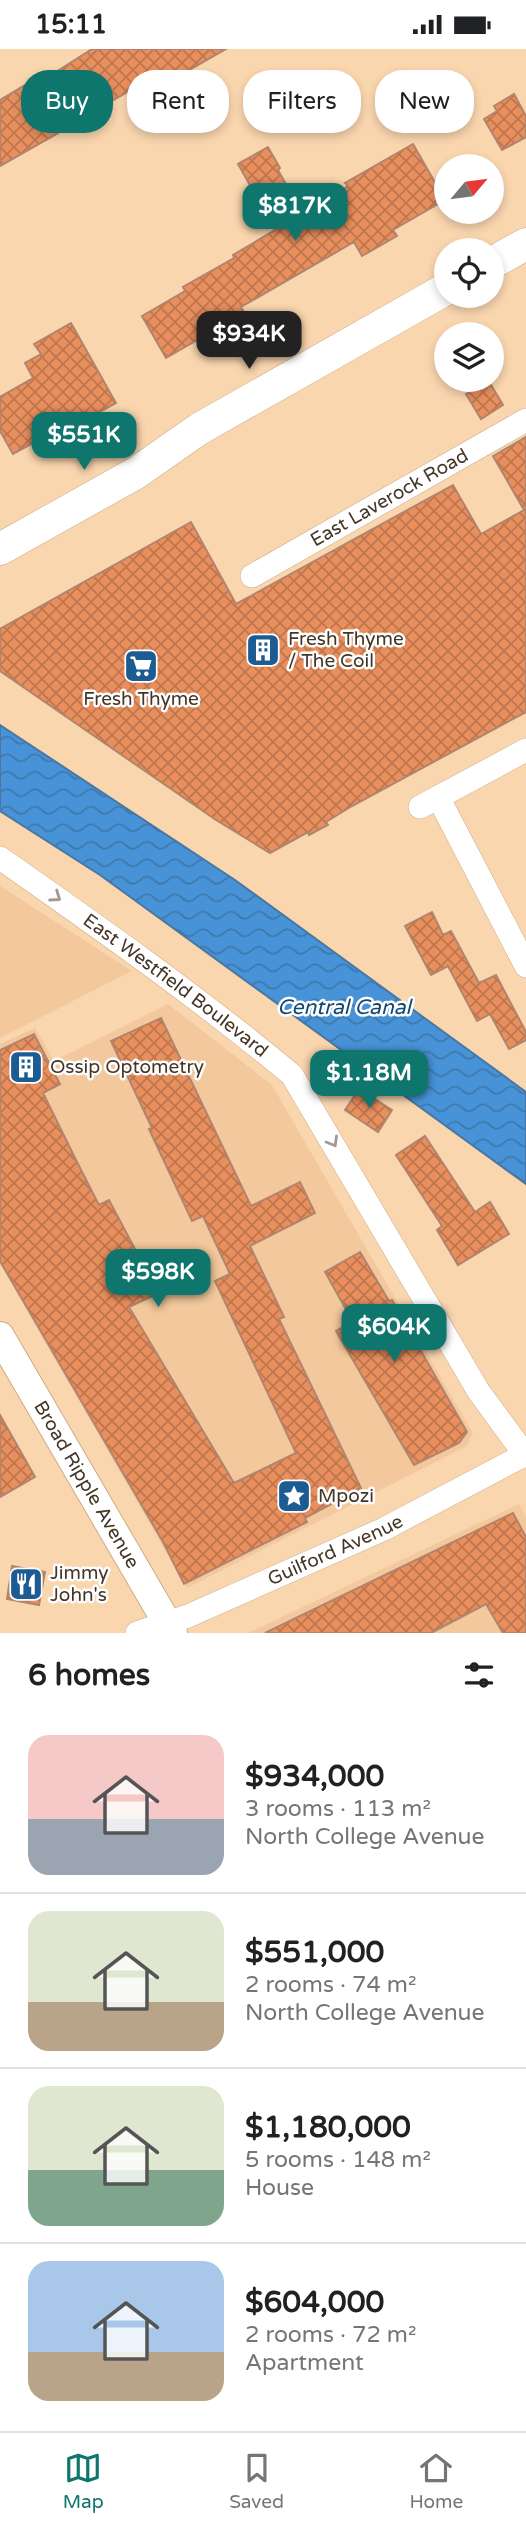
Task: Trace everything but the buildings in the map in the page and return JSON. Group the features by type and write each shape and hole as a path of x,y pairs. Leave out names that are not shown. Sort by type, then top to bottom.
{"main road":[{"path":"504,256 526,244"},
{"path":"0,549 136,473 199,429 434,296"}],"street":[{"name":"East Laverock Road","path":"252,576 526,420"},
{"path":"526,750 429,802 526,966"},
{"name":"East Westfield Boulevard","path":"0,858 156,967 246,1035 292,1075 479,1391 526,1455"},
{"name":"Broad Ripple Avenue","path":"0,1336 170,1628"},
{"name":"Guilford Avenue","path":"137,1633 170,1628 188,1616 384,1529 526,1455"}],"shaded area":[{"path":"0,886 132,971 0,1038"},
{"path":"168,1004 272,1085 473,1433 467,1446 187,1588 0,1264 0,1044 35,1028 54,1061"},
{"path":"519,1504 526,1517 526,1633 248,1633"}],"water":[{"name":"Central Canal","path":"0,725 235,880 526,1092 526,1184 100,875 0,811"}],"place":[{"name":"Fresh Thyme / The Coil","path":"263,650"},
{"name":"Fresh Thyme","path":"141,666"},
{"name":"Ossip Optometry","path":"26,1067"},
{"name":"Mpozi","path":"294,1496"},
{"name":"Jimmy John's","path":"26,1584"}]}
